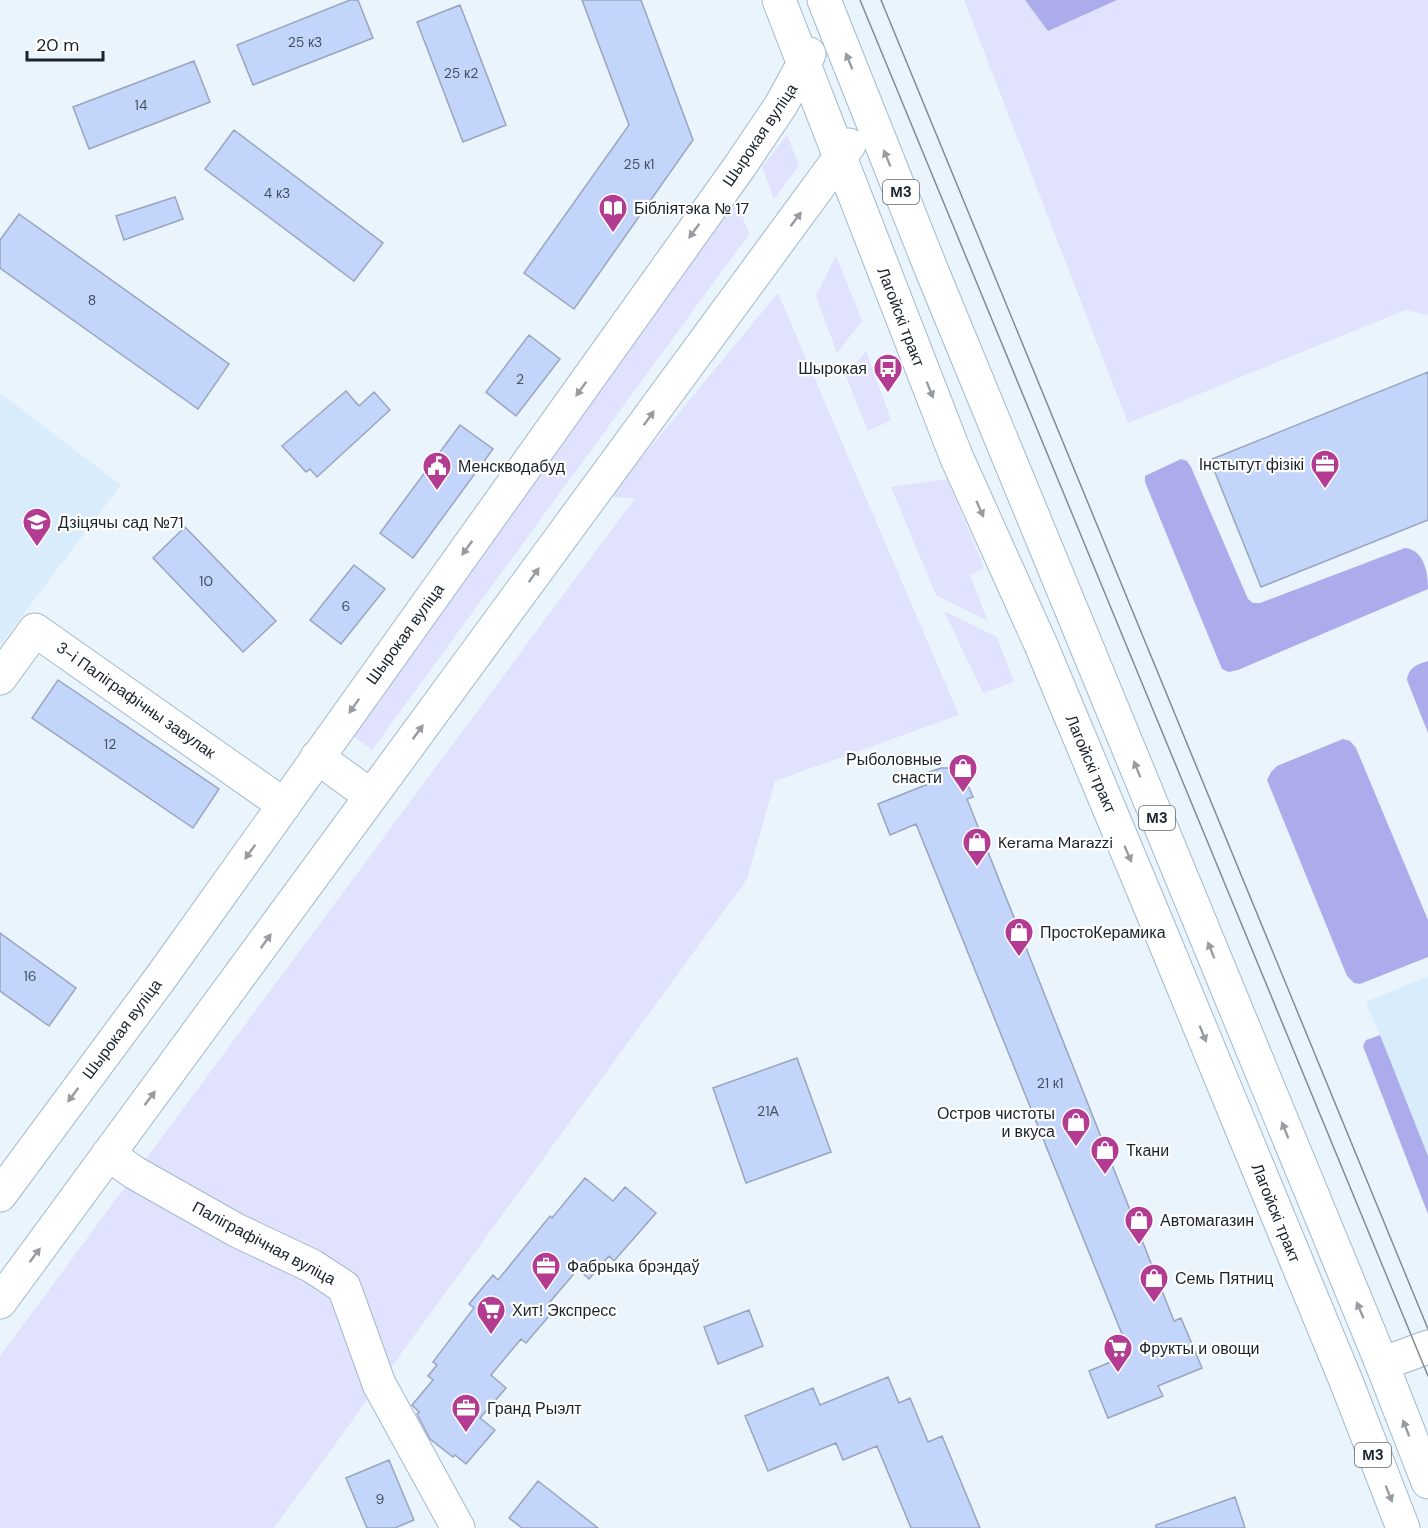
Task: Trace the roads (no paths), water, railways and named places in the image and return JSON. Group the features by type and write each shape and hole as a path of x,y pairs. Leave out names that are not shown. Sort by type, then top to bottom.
{"main road":[{"name":"Лагойскі тракт","path":"779,0 956,456 1045,656 1346,1381 1403,1528"},
{"name":"Шырокая вуліца","path":"0,1195 284,805 740,166 804,68 833,3"},
{"name":"М3","path":"833,3 870,114 1382,1364 1428,1482"},
{"path":"0,1302 816,191 870,114"},
{"path":"816,191 825,186 835,186 857,203"},
{"name":"3-і Паліграфічны завулак","path":"0,678 35,630 284,805"},
{"path":"317,758 371,796"},
{"name":"Паліграфічная вуліца","path":"108,1154 145,1179 236,1230 312,1266 344,1287 379,1384 458,1528"},
{"path":"1346,1381 1382,1364 1428,1347"}],"tram line":[{"path":"860,0 1428,1376"},
{"path":"881,0 1428,1329"}],"place":[{"name":"Бібліятэка № 17","path":"613,234"},
{"name":"Шырокая","path":"888,394"},
{"name":"Інстытут фізікі","path":"1325,490"},
{"name":"Менскводабуд","path":"437,492"},
{"name":"Дзіцячы сад №71","path":"37,548"},
{"name":"Рыболовные снасти","path":"963,794"},
{"name":"Kerama Marazzi","path":"977,868"},
{"name":"ПростоКерамика","path":"1019,958"},
{"name":"Остров чистоты и вкуса","path":"1076,1148"},
{"name":"Ткани","path":"1105,1176"},
{"name":"Автомагазин","path":"1139,1246"},
{"name":"Фабрыка брэндаў","path":"546,1292"},
{"name":"Семь Пятниц","path":"1154,1304"},
{"name":"Хит! Экспресс","path":"491,1336"},
{"name":"Фрукты и овощи","path":"1118,1374"},
{"name":"Гранд Рыэлт","path":"466,1434"}]}
